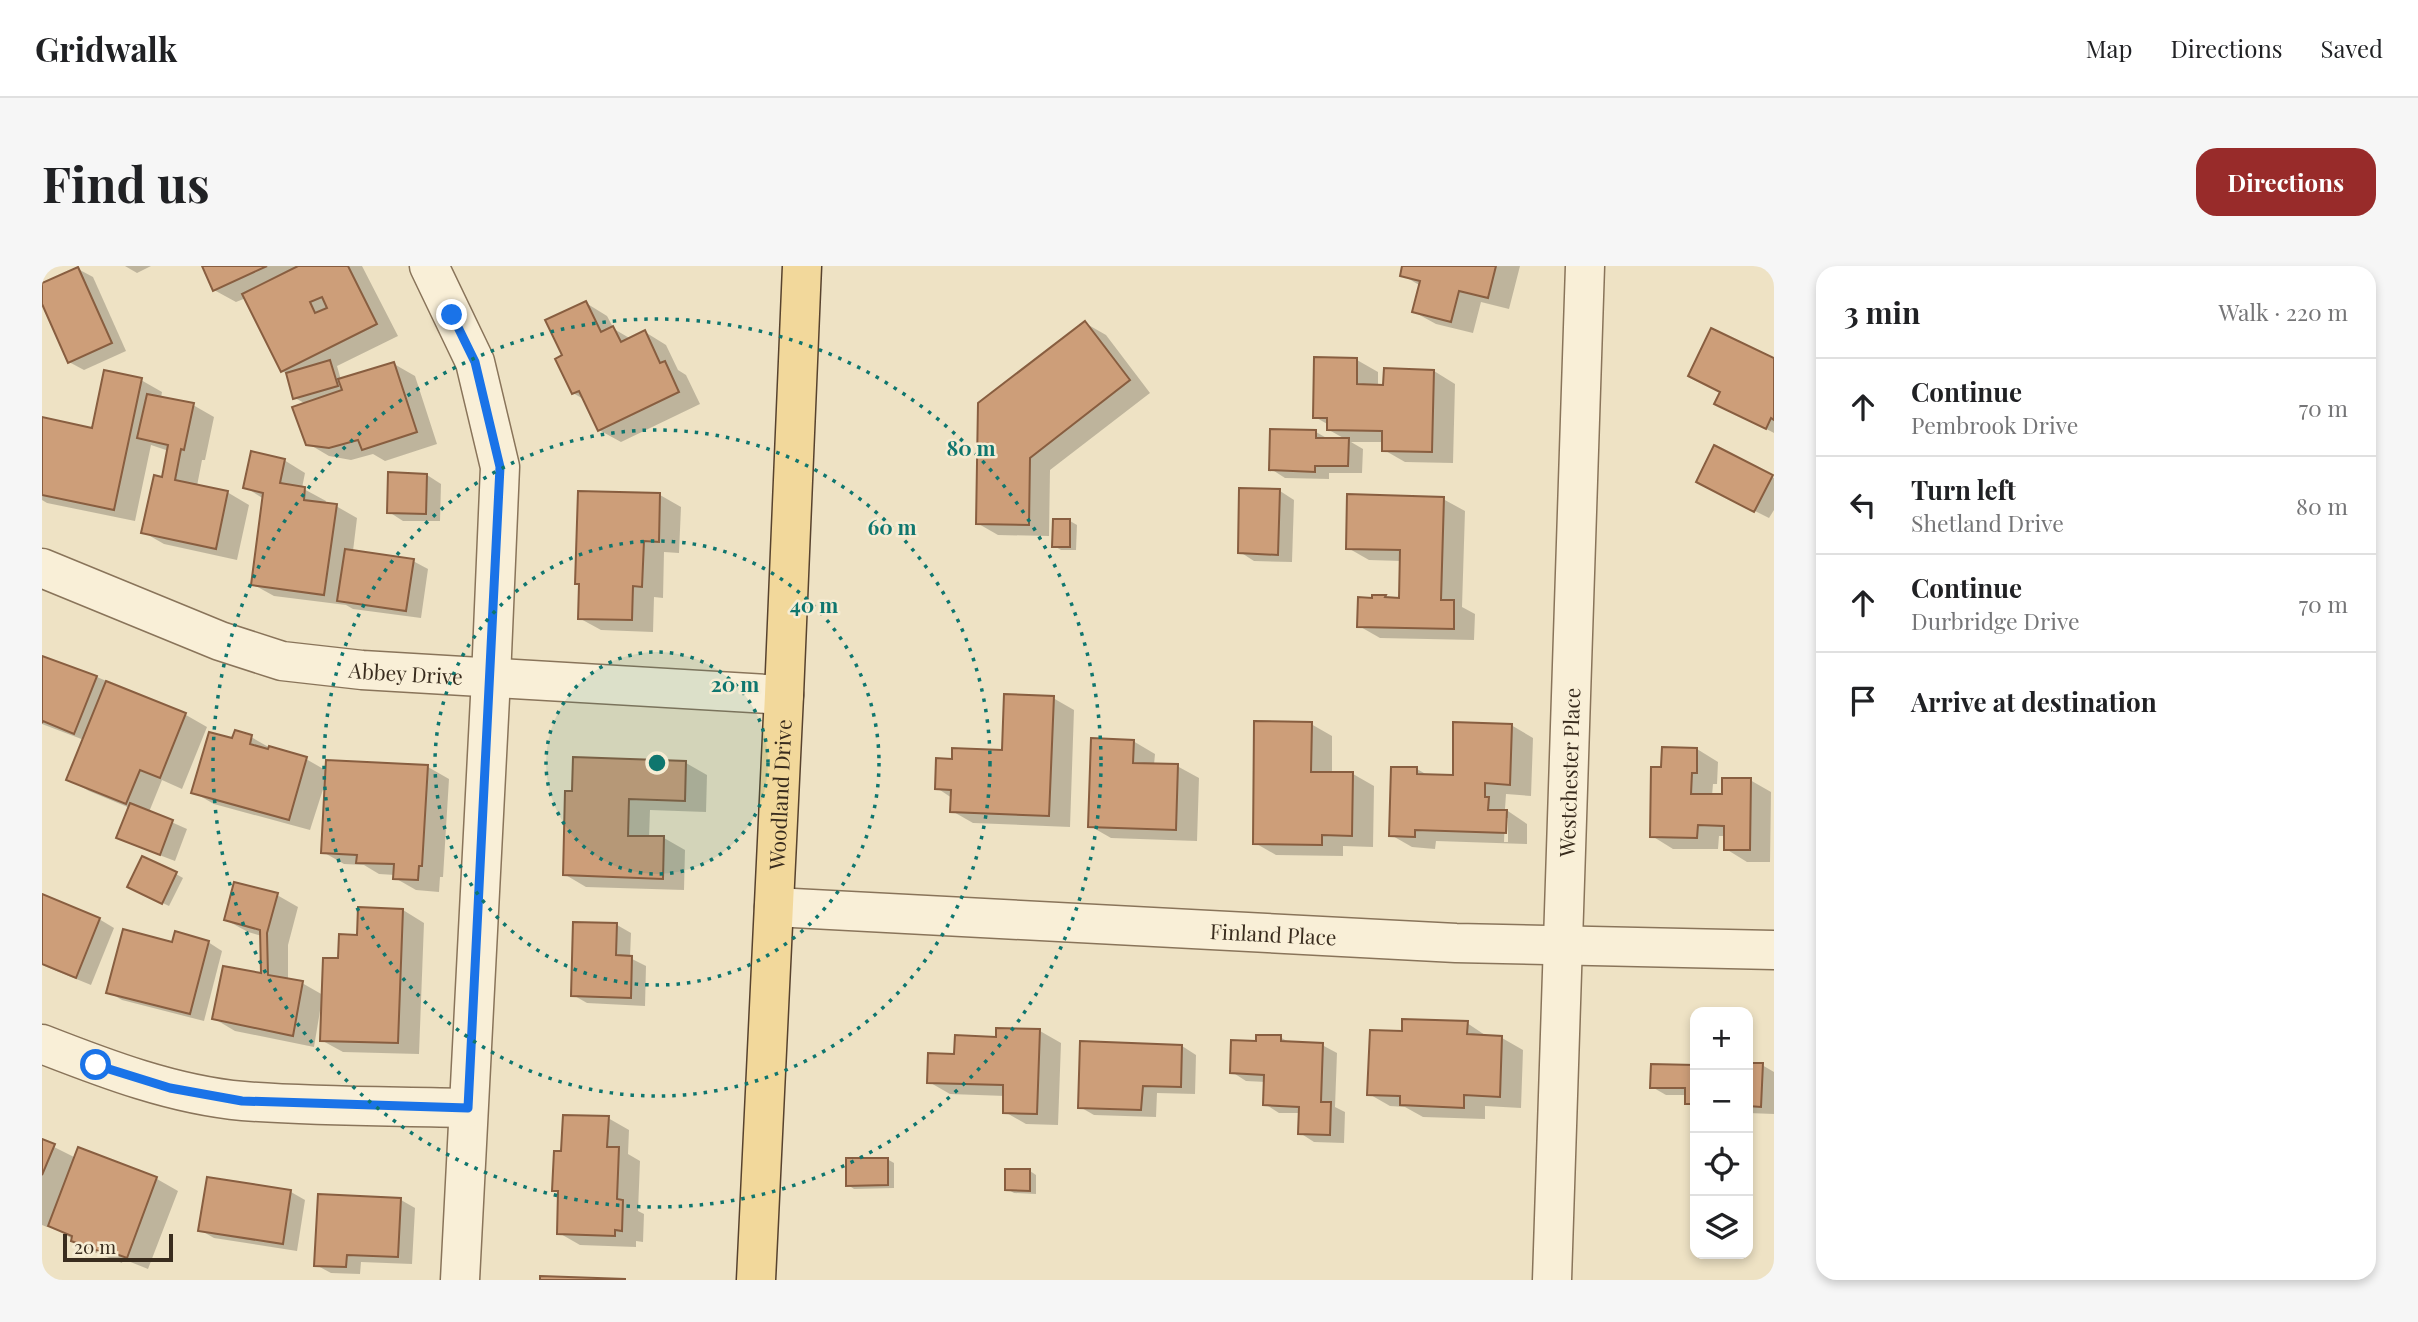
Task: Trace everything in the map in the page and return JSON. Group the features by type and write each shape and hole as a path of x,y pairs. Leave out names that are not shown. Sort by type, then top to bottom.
{"main road":[{"name":"Woodland Drive","path":"756,1280 802,266"}],"street":[{"path":"429,266 475,362 500,467 460,1280"},
{"name":"Westchester Place","path":"1552,1280 1585,266"},
{"name":"Abbey Drive","path":"42,568 219,641 282,661 362,670 784,695"},
{"name":"Finland Place","path":"774,907 1456,943 1774,950"},
{"path":"42,1044 96,1065 170,1088 242,1101 468,1108"}],"building":[{"path":"202,266 267,266 213,291"},
{"path":"298,266 348,266 377,324 281,372 242,294","holes":["322,297 327,308 315,313 310,302"]},
{"path":"1402,266 1496,266 1488,298 1459,291 1451,322 1412,312 1420,281 1400,276"},
{"path":"78,267 112,343 68,363 42,304 42,283"},
{"path":"586,301 601,332 613,326 621,342 645,330 660,363 665,361 679,392 598,431 579,391 572,394 555,359 562,355 545,320"},
{"path":"1085,321 1130,380 1030,458 1029,525 976,524 978,403"},
{"path":"1711,328 1774,358 1774,420 1771,418 1766,429 1714,404 1720,392 1688,376"},
{"path":"1314,357 1357,358 1357,384 1383,385 1384,368 1434,370 1432,452 1382,451 1382,431 1327,430 1327,418 1313,418"},
{"path":"330,360 338,386 293,399 286,373"},
{"path":"394,362 417,432 362,450 358,440 329,448 306,445 292,407 342,390 338,379"},
{"path":"104,370 142,378 114,510 42,495 42,417 92,428"},
{"path":"147,394 194,403 175,480 228,491 216,549 141,533 154,475 162,477 168,445 137,438"},
{"path":"1270,429 1316,430 1316,438 1349,438 1348,466 1315,466 1315,472 1269,470"},
{"path":"1714,445 1773,475 1754,512 1696,482"},
{"path":"251,451 285,459 280,483 305,487 304,500 337,504 324,595 251,585 263,493 243,488"},
{"path":"388,472 427,474 426,514 387,513"},
{"path":"1239,488 1280,489 1278,555 1238,553"},
{"path":"578,491 660,493 659,542 644,541 642,587 633,586 632,620 578,619 579,584 575,584"},
{"path":"1347,494 1444,497 1441,600 1454,600 1454,629 1357,627 1358,597 1386,595 1385,597 1399,598 1400,550 1346,549"},
{"path":"1053,519 1070,519 1070,547 1052,547"},
{"path":"345,549 414,559 406,611 337,601"},
{"path":"42,656 97,676 74,734 43,721 42,723"},
{"path":"106,681 186,713 160,778 140,770 126,804 66,780"},
{"path":"1004,694 1054,696 1049,816 950,812 951,790 935,789 936,758 952,759 952,748 1002,750"},
{"path":"1254,721 1312,722 1311,772 1353,772 1352,836 1322,835 1322,845 1253,844"},
{"path":"1453,722 1512,724 1510,785 1485,783 1485,797 1489,797 1488,810 1507,810 1506,833 1415,830 1415,837 1389,836 1391,767 1417,767 1417,774 1453,775"},
{"path":"235,730 252,735 250,744 268,749 269,746 307,757 289,820 191,793 209,732 232,738"},
{"path":"1091,738 1134,740 1133,763 1178,764 1176,830 1088,827"},
{"path":"1662,747 1697,748 1697,773 1692,773 1691,794 1722,794 1722,778 1751,778 1750,850 1724,850 1724,826 1698,825 1697,838 1650,837 1651,767 1661,767"},
{"path":"573,757 686,761 685,801 629,799 628,836 664,836 663,879 563,875 565,791 572,791"},
{"path":"326,760 428,765 422,866 419,866 418,880 393,879 394,864 356,863 357,855 321,853"},
{"path":"130,803 173,820 160,855 116,838"},
{"path":"142,856 177,872 162,904 127,887"},
{"path":"234,882 278,893 267,933 268,975 303,981 293,1036 212,1019 223,966 261,973 260,930 224,920"},
{"path":"42,894 100,918 76,978 42,964"},
{"path":"358,907 403,909 398,1043 320,1041 323,958 338,958 339,934 357,935"},
{"path":"573,922 617,923 616,955 632,956 631,998 571,996"},
{"path":"123,929 172,942 175,931 209,941 190,1014 106,993"},
{"path":"1402,1019 1468,1021 1467,1034 1502,1036 1500,1097 1464,1095 1464,1108 1400,1105 1400,1096 1367,1095 1370,1030 1402,1031"},
{"path":"996,1028 1040,1029 1037,1114 1003,1113 1003,1085 927,1083 928,1053 954,1054 955,1035 996,1037"},
{"path":"1256,1035 1281,1035 1281,1041 1323,1043 1321,1102 1331,1102 1330,1135 1298,1134 1299,1107 1263,1105 1264,1075 1230,1073 1231,1040 1256,1041"},
{"path":"1080,1041 1182,1045 1181,1087 1143,1086 1141,1110 1078,1108"},
{"path":"1753,1063 1763,1063 1761,1107 1753,1106"},
{"path":"1651,1064 1690,1065 1690,1104 1685,1104 1685,1088 1650,1088"},
{"path":"563,1115 609,1116 607,1147 619,1147 617,1199 623,1200 622,1231 615,1230 615,1236 557,1234 558,1191 552,1191 554,1151 561,1151"},
{"path":"42,1139 55,1144 42,1175"},
{"path":"78,1147 157,1177 127,1258 71,1241 72,1236 48,1226"},
{"path":"846,1158 888,1158 888,1185 846,1186"},
{"path":"1005,1169 1030,1169 1030,1191 1005,1190"},
{"path":"207,1177 291,1190 283,1244 198,1231"},
{"path":"318,1194 401,1198 398,1257 347,1255 346,1267 314,1266"},
{"path":"540,1276 625,1279 625,1280 540,1280"}],"route":[{"path":"96,1065 170,1088 242,1101 468,1108 500,467 475,362 452,315"}]}
